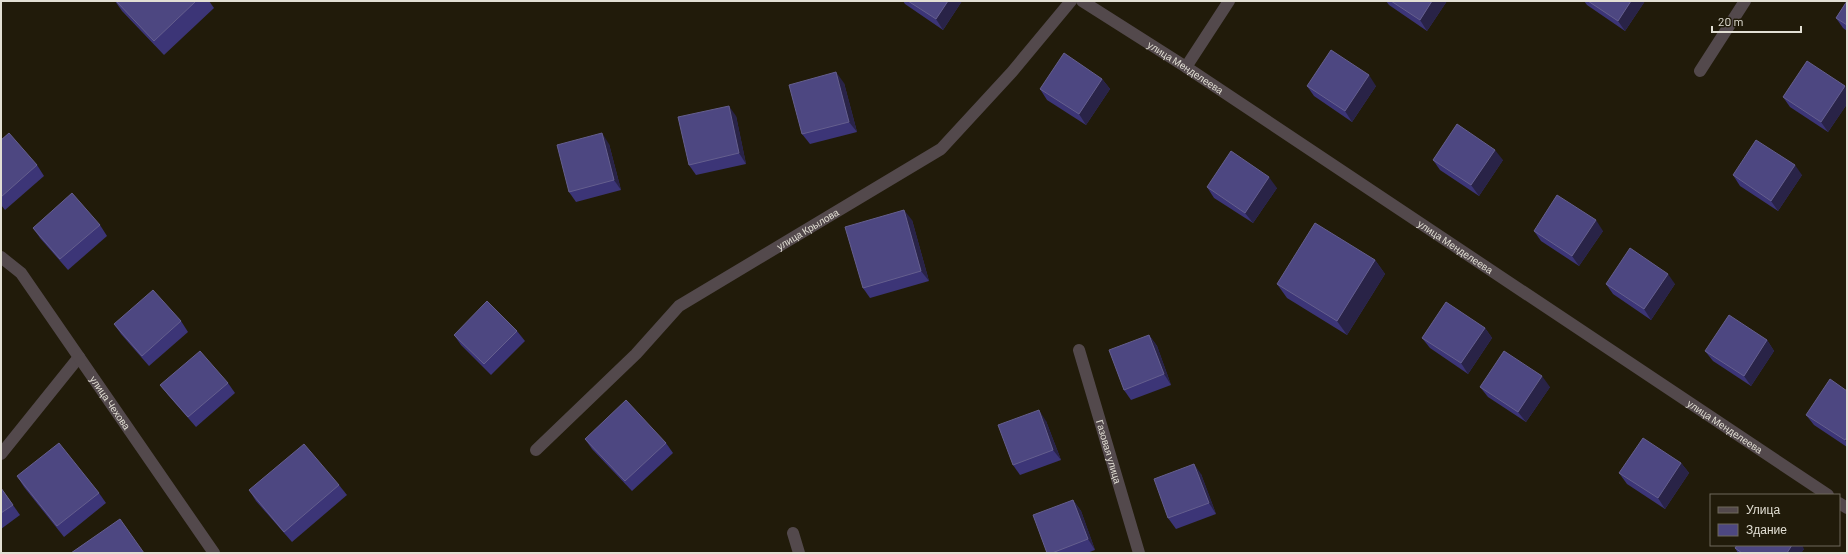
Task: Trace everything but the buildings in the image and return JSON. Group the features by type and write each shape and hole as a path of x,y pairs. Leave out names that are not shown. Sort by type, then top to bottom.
{"street":[{"name":"улица Крылова","path":"536,450 636,354 679,306 941,149 1012,72 1071,1"},
{"name":"улица Менделеева","path":"1082,1 1186,67 1826,494"},
{"path":"1186,67 1229,1"},
{"path":"1700,71 1745,1"},
{"name":"улица Чехова","path":"1,257 21,273 214,553"},
{"name":"Газовая улица","path":"1079,350 1139,553"},
{"path":"1,454 79,357"},
{"path":"793,533 799,553"}]}
